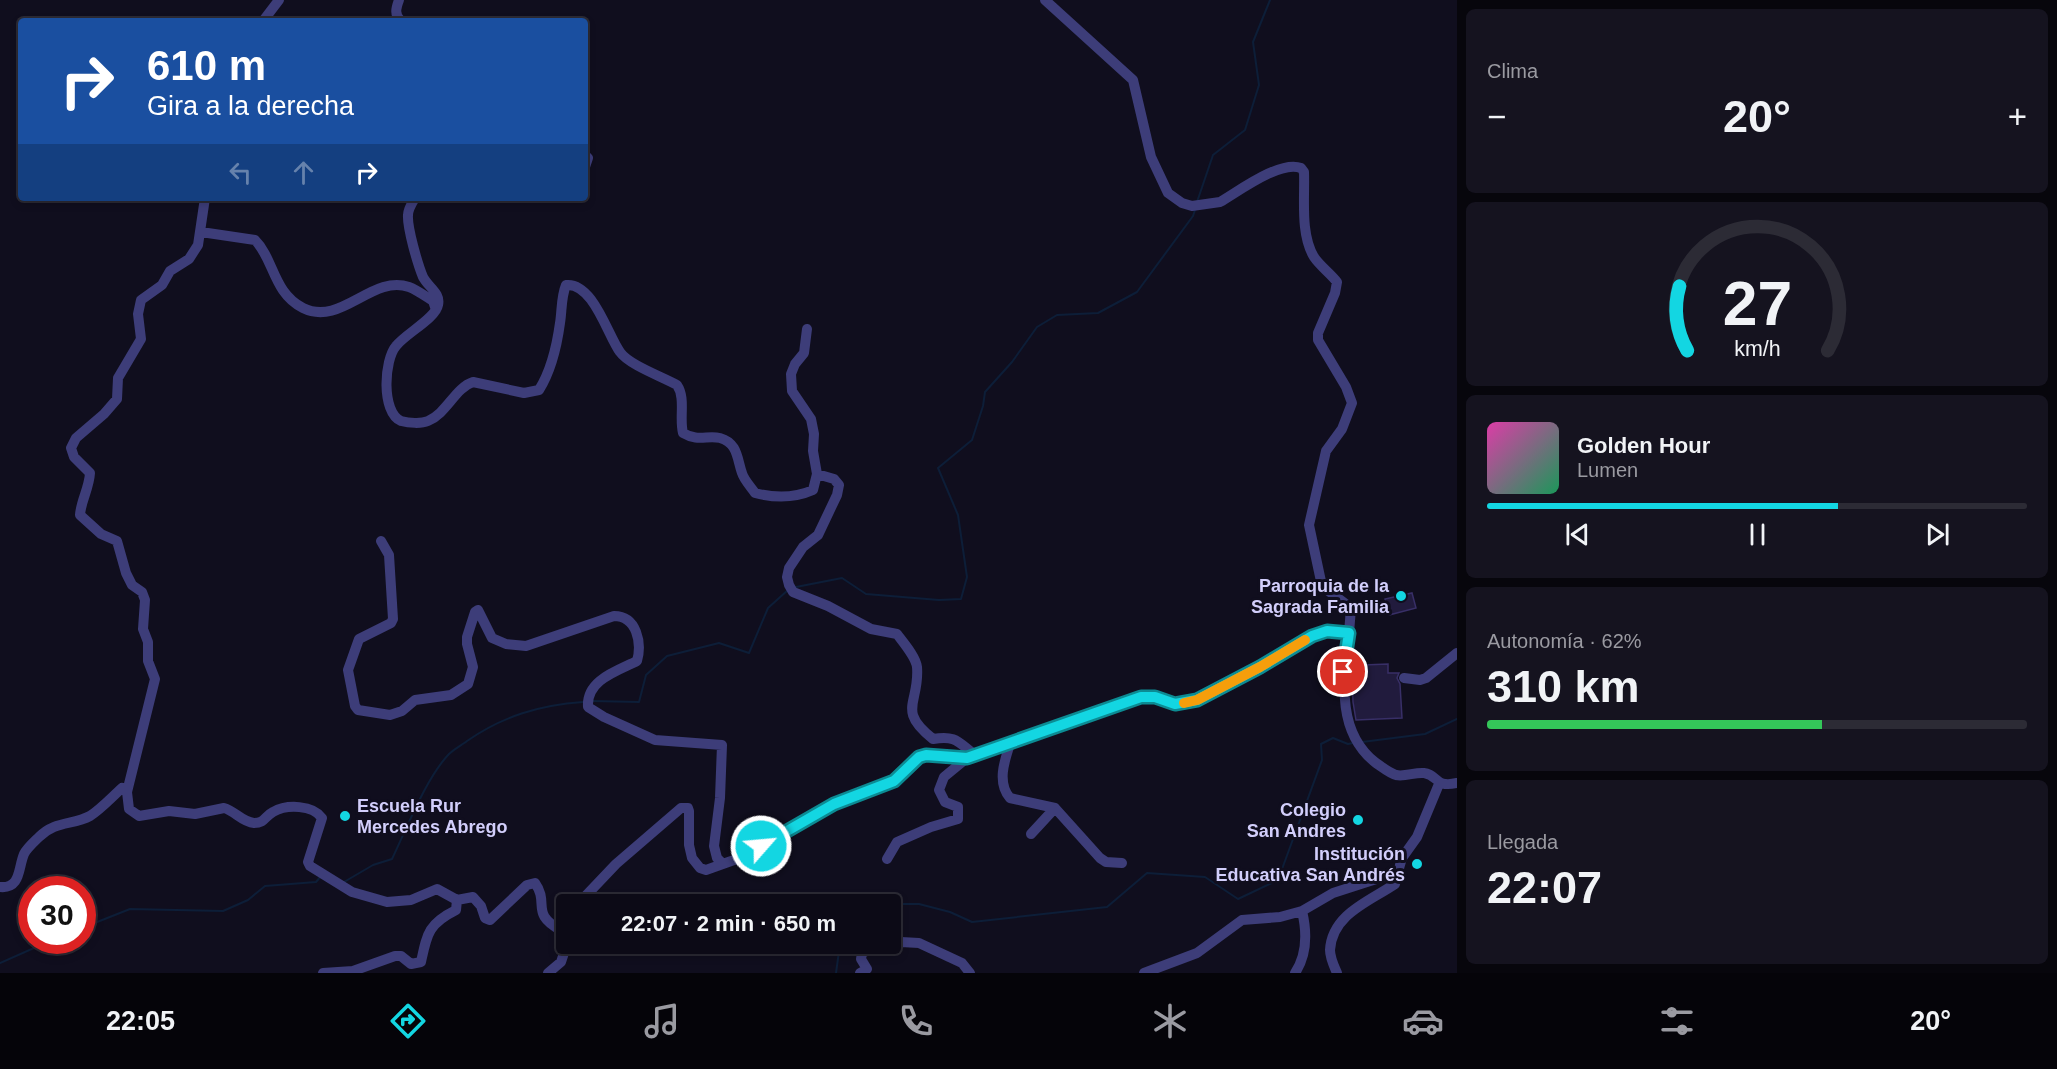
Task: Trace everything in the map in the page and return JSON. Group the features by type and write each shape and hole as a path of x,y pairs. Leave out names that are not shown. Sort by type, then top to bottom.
{"street":[{"path":"265,18 279,0"},
{"path":"397,18 396,10 399,0"},
{"path":"1045,0 1132,80 1151,157 1164,186 1174,198 1192,206 1210,205 1220,202 1282,167 1301,168 1304,172 1306,232 1309,244 1314,258 1337,282 1318,340 1324,353 1336,368 1352,403 1342,429 1326,451 1322,462 1309,525 1322,586 1351,608 1343,672 1344,695 1354,736 1364,753 1397,775 1425,773 1439,784 1457,783"},
{"path":"205,201 198,245 189,259 170,271 162,285 141,300 138,314 141,339 118,378 117,399 104,414 76,438 71,448 74,457 90,473 89,486 81,504 80,515 101,534 117,541 126,573 132,585 142,592 145,600 143,629 148,642 147,661 155,679 127,792 129,809 139,816 170,811 195,814 224,808 246,822 256,823 264,822 275,810 303,807 315,810 322,818 315,845 307,858 310,866 352,892 387,902 411,900 437,890 458,900 473,897 481,906 485,918 490,920 527,885 535,883 540,896 540,910 545,920 556,927"},
{"path":"413,201 409,208 408,221 423,276 437,295 438,306 395,346 390,356 386,399 390,411 398,420 408,423 427,422 445,410 467,384 473,382 524,393 539,390 547,378 560,325 564,291 567,285 572,285 578,287 599,310 620,353 677,385 681,395 683,433 692,438 719,438 732,444 737,452 742,476 755,493 771,497 803,495 813,490 817,474 813,451 814,434 811,419 792,391 791,374 795,364 804,353 807,329"},
{"path":"201,232 255,240 284,292 302,308 319,313 335,310 387,286 397,285 408,287 433,301 436,310"},
{"path":"817,474 834,478 839,485 837,495 818,535 803,547 789,568 787,577 790,588 871,629 897,634 916,663 913,713 916,726 933,739 950,736 971,757"},
{"path":"381,541 389,555 393,619 391,624 359,639 348,670 355,706 358,710 390,715 402,711 414,700 451,695 468,684 473,667 466,644 475,612 478,610 492,638 506,644 526,646 614,615 622,616 637,632 640,650 637,661 605,677 591,688 588,707 604,717 655,740 720,743 722,747 720,788 714,846 717,858 722,863"},
{"path":"887,859 897,842 931,827 958,819 958,807 945,802 939,790 944,777 971,757 1072,719 1141,697 1155,697 1175,704 1197,700 1260,667 1312,636 1327,631 1349,633"},
{"path":"1404,678 1420,680 1426,678 1457,653"},
{"path":"1010,744 1002,781 1010,798 1055,808 1100,858 1106,862 1122,863"},
{"path":"588,894 616,864 681,808 688,808 689,811 689,845 692,858 700,868 706,870 734,860 771,841 834,804 894,781 919,757 926,755 971,757"},
{"path":"1336,973 1330,951 1336,928 1349,913 1395,884 1402,858 1417,837 1439,784"},
{"path":"0,887 6,888 14,884 20,875 25,853 42,834 56,824 90,816 122,788 127,792"},
{"path":"1030,834 1055,808"},
{"path":"1144,973 1197,953 1242,920 1280,917 1302,911 1333,893 1398,872"},
{"path":"323,973 353,971 373,966 395,956 401,956 411,964 418,964 428,933 436,922 456,910 458,900"},
{"path":"1295,973 1302,961 1305,943 1302,911"},
{"path":"860,973 867,969 861,959 862,954 879,946 905,942 926,945 962,963 970,973"},
{"path":"548,973 561,962 562,954"}],"building":[{"name":"Parroquia de la Sagrada Familia","path":"1412,593 1416,608 1389,615 1385,599"},
{"path":"1388,664 1388,673 1399,673 1397,678 1400,684 1402,718 1356,720 1352,677 1364,676 1363,665"}],"waterway":[{"path":"1197,202 1213,155 1245,130 1259,85 1253,42 1270,0"},
{"path":"796,587 842,578 866,594 939,600 961,599 967,577 958,515 938,468 972,440 985,392 1012,362 1037,327 1057,315 1098,313 1137,292 1193,216 1195,210"},
{"path":"592,701 639,702 646,675 667,656 719,643 749,653 768,608 788,590"},
{"path":"344,882 373,865 392,859 432,776 453,750 508,718 537,709 583,702"},
{"path":"1362,742 1425,734 1457,719"},
{"path":"901,904 919,904 950,912 972,922 1107,907 1147,873 1205,877 1238,899 1278,880 1322,760 1321,744 1333,738 1348,744 1353,743"},
{"path":"96,922 130,909 223,911 248,900 265,886 316,882 321,876"},
{"path":"0,963 20,954"},
{"path":"836,973 839,954"}],"slow traffic":[{"path":"1184,703 1197,700 1280,656 1305,640"}],"place":[{"name":"Parroquia de la Sagrada Familia","path":"1401,596"},
{"name":"Escuela Rur Mercedes Abrego","path":"345,816"},
{"name":"Colegio San Andres","path":"1358,820"},
{"name":"Institución Educativa San Andrés","path":"1417,864"}],"route":[{"path":"761,846 834,804 894,781 901,777 919,757 926,755 967,758 1010,744 1072,719 1141,697 1155,697 1175,704 1197,700 1280,656 1300,642 1327,631 1349,633 1343,672"}]}
